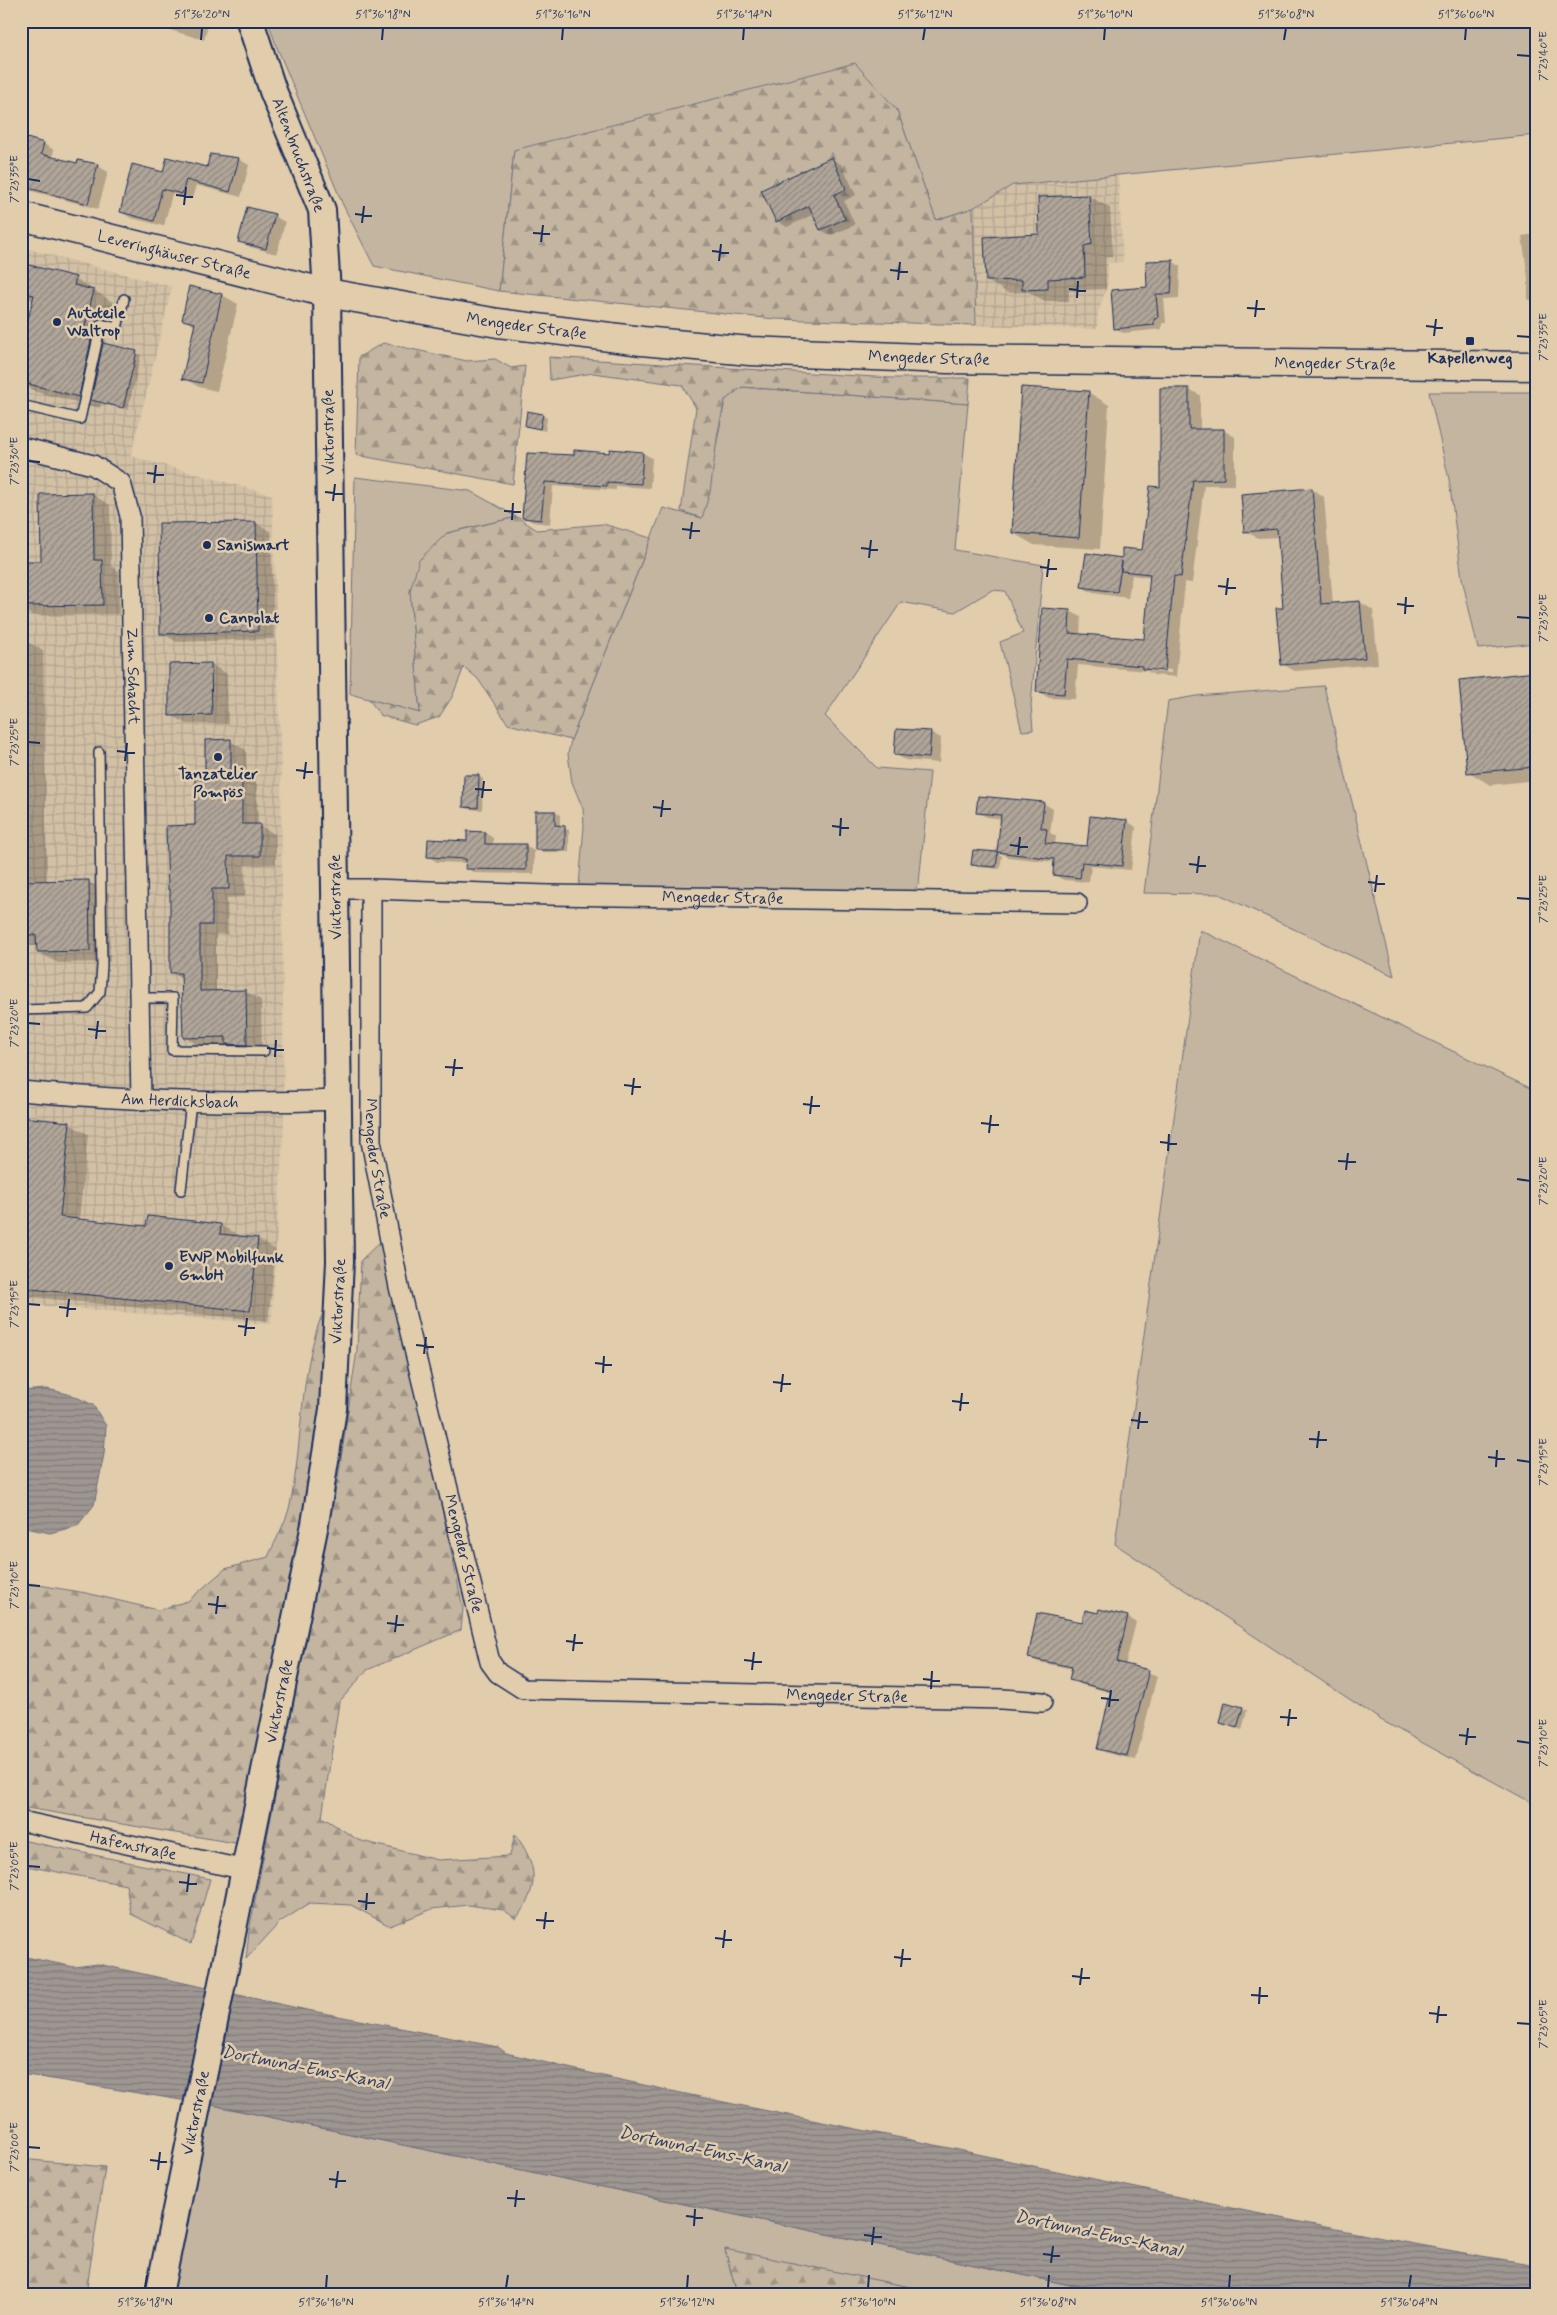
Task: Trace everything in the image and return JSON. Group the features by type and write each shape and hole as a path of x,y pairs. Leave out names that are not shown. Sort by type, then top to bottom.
{"main road":[{"name":"Altenbruchstraße","path":"250,21 273,91 322,210 327,293"},
{"name":"Leveringhäuser Straße","path":"21,216 327,293"},
{"name":"Mengeder Straße","path":"327,293 498,323 750,351 947,359 1536,366"},
{"name":"Viktorstraße","path":"159,2294 315,1524 333,1409 340,1261 327,293"}],"street":[{"name":"Zum Schacht","path":"21,446 93,465 121,483 130,516 142,1100"},
{"name":"Mengeder Straße","path":"336,889 549,895 1077,903"},
{"name":"Mengeder Straße","path":"371,889 372,1141 399,1287 440,1464 490,1662 498,1673 522,1689 992,1698 1042,1702"},
{"name":"Am Herdicksbach","path":"21,1091 191,1102 263,1104 338,1100"},
{"name":"Hafenstraße","path":"21,1821 246,1870"}],"lane":[{"path":"21,405 80,419 101,324 117,328 124,299"},
{"path":"21,1010 87,1008 100,992 102,966 99,752"},
{"path":"139,998 173,998 172,1050 264,1051"},
{"path":"181,1190 191,1102"}],"shaded area":[{"path":"1118,175 1123,262 1108,263 1108,283 1098,313 1097,329 976,325 973,208 1013,185"},
{"path":"21,247 172,287 131,456 272,495 281,776 284,1123 271,1324 21,1304"}],"green space":[{"path":"268,21 1533,21 1536,28 1536,135 1013,185 973,208 936,220 897,110 514,150 499,291 374,266 343,205 276,45"},
{"path":"855,63 897,110 936,220 973,208 976,325 775,319 499,291 514,150"},
{"path":"383,343 467,361 495,359 511,368 525,366 513,484 356,455 359,357"},
{"path":"549,357 891,378 970,378 968,404 742,387 725,400 718,432 710,492 702,518 681,511 696,408 682,385 593,373 550,380"},
{"path":"742,387 968,404 955,550 1043,565 1031,705 1033,730 1022,731 1000,642 1023,633 1005,591 992,590 955,612 901,602 825,716 877,768 930,772 919,883 914,891 579,886 584,826 583,809 572,782 568,754 571,740 663,508 702,518 725,400"},
{"path":"1429,392 1536,392 1536,643 1478,649 1462,578 1449,479"},
{"path":"355,477 470,491 517,517 447,533 410,591 420,713 350,694"},
{"path":"517,517 537,530 603,524 651,538 571,740 508,724 478,679 464,667 452,697 439,717 415,725 380,715 369,699 420,713 410,591 419,560 447,533"},
{"path":"1324,686 1394,976 1219,894 1144,893 1168,701 1196,696"},
{"path":"1200,930 1536,1091 1536,1805 1381,1720 1115,1544"},
{"path":"380,1242 425,1427 463,1608 461,1630 367,1670 339,1702 322,1817 358,1840 438,1860 510,1856 515,1834 529,1857 533,1877 532,1887 524,1908 516,1919 504,1910 468,1905 432,1909 390,1926 351,1905 310,1903 280,1922 246,1959 249,1932 275,1796 338,1479 357,1350 361,1260"},
{"path":"324,1310 325,1406 241,1844 21,1807 21,1582 86,1593 158,1610 188,1601 225,1569 268,1557 290,1505 310,1357"},
{"path":"21,1840 210,1879 191,1944 131,1914 126,1885 21,1865"},
{"path":"212,2105 1113,2294 944,2294 725,2250 737,2294 173,2294"},
{"path":"21,2159 105,2167 86,2294 21,2294"},
{"path":"725,2249 944,2294 737,2294"}],"water":[{"path":"47,1389 72,1395 93,1405 106,1426 104,1454 94,1505 77,1526 50,1533 21,1527 21,1391"},
{"name":"Dortmund-Ems-Kanal","path":"21,1956 74,1967 98,1964 302,2009 498,2047 506,2053 723,2102 1386,2239 1536,2265 1536,2294 1113,2294 212,2105 21,2074"}],"building":[{"path":"27,138 44,143 41,154 77,163 78,160 98,164 88,204 21,186 21,160"},
{"path":"210,154 239,158 230,192 186,180 182,194 162,189 154,221 120,212 132,164 163,172 167,157 207,167"},
{"path":"832,157 846,189 834,195 845,219 820,230 809,206 776,222 761,190"},
{"path":"1089,195 1092,244 1084,246 1085,277 1048,279 1048,289 1022,290 1022,280 986,281 984,237 1039,234 1038,197"},
{"path":"247,207 275,214 266,249 238,242"},
{"path":"1173,260 1171,294 1156,294 1158,318 1154,319 1154,325 1114,329 1111,290 1147,287 1146,261"},
{"name":"Autoteile Waltrop","path":"21,263 76,277 74,285 94,290 82,338 91,340 79,397 21,382 21,348 34,295 21,292"},
{"path":"189,286 222,294 202,383 182,379 195,323 182,320"},
{"path":"103,343 137,351 123,408 91,400"},
{"path":"1021,387 1089,391 1079,538 1012,533"},
{"path":"1160,388 1189,388 1189,429 1224,429 1224,479 1193,480 1181,577 1174,576 1165,671 1142,669 1142,666 1067,659 1064,694 1036,692 1042,608 1070,610 1069,633 1144,639 1150,574 1121,571 1122,561 1117,592 1081,587 1086,553 1122,558 1122,548 1142,550 1150,486 1160,487"},
{"path":"527,411 543,414 540,429 525,426"},
{"path":"610,449 643,452 641,484 607,482 607,486 545,482 541,520 522,518 527,453 574,455 574,450 609,453"},
{"path":"1312,488 1321,604 1360,601 1365,658 1281,665 1276,608 1283,608 1277,529 1244,532 1241,494"},
{"path":"93,493 94,560 102,560 103,605 21,606 21,561 41,561 40,494"},
{"path":"256,522 258,631 160,634 159,523"},
{"path":"211,663 212,715 169,716 169,664"},
{"path":"1536,672 1536,767 1467,773 1459,680"},
{"path":"896,729 931,731 929,758 894,755"},
{"path":"231,739 231,774 242,774 242,824 260,824 260,856 228,856 229,889 212,889 212,925 200,925 200,991 246,990 247,1045 226,1044 226,1037 183,1038 181,973 170,973 170,890 168,890 166,826 195,825 195,774 205,774 205,740"},
{"path":"464,775 479,775 478,808 463,807"},
{"path":"978,796 1044,802 1041,828 1047,829 1045,843 1087,846 1090,816 1127,820 1122,866 1082,862 1080,878 1053,875 1054,859 997,852 1001,815 976,813"},
{"path":"535,811 555,811 555,825 565,826 565,850 535,850"},
{"path":"467,831 485,832 485,844 526,844 526,870 465,869 466,859 427,857 428,839 467,841"},
{"path":"973,850 998,852 996,867 971,865"},
{"path":"89,880 90,951 37,952 36,935 21,935 21,881"},
{"path":"21,1117 70,1122 60,1217 146,1226 148,1216 221,1224 220,1234 258,1238 250,1311 21,1288"},
{"path":"1099,1609 1128,1616 1117,1662 1149,1670 1127,1756 1097,1749 1111,1691 1069,1680 1072,1667 1028,1658 1037,1613 1082,1622 1085,1610 1098,1613"},
{"path":"1225,1702 1243,1707 1237,1728 1220,1723"}],"place":[{"name":"Autoteile Waltrop","path":"57,322"},
{"name":"Kapellenweg","path":"1470,341"},
{"name":"Sanismart","path":"207,545"},
{"name":"Canpolat","path":"209,618"},
{"name":"Tanzatelier Pompös","path":"218,757"},
{"name":"EWP Mobilfunk GmbH","path":"169,1266"}]}
